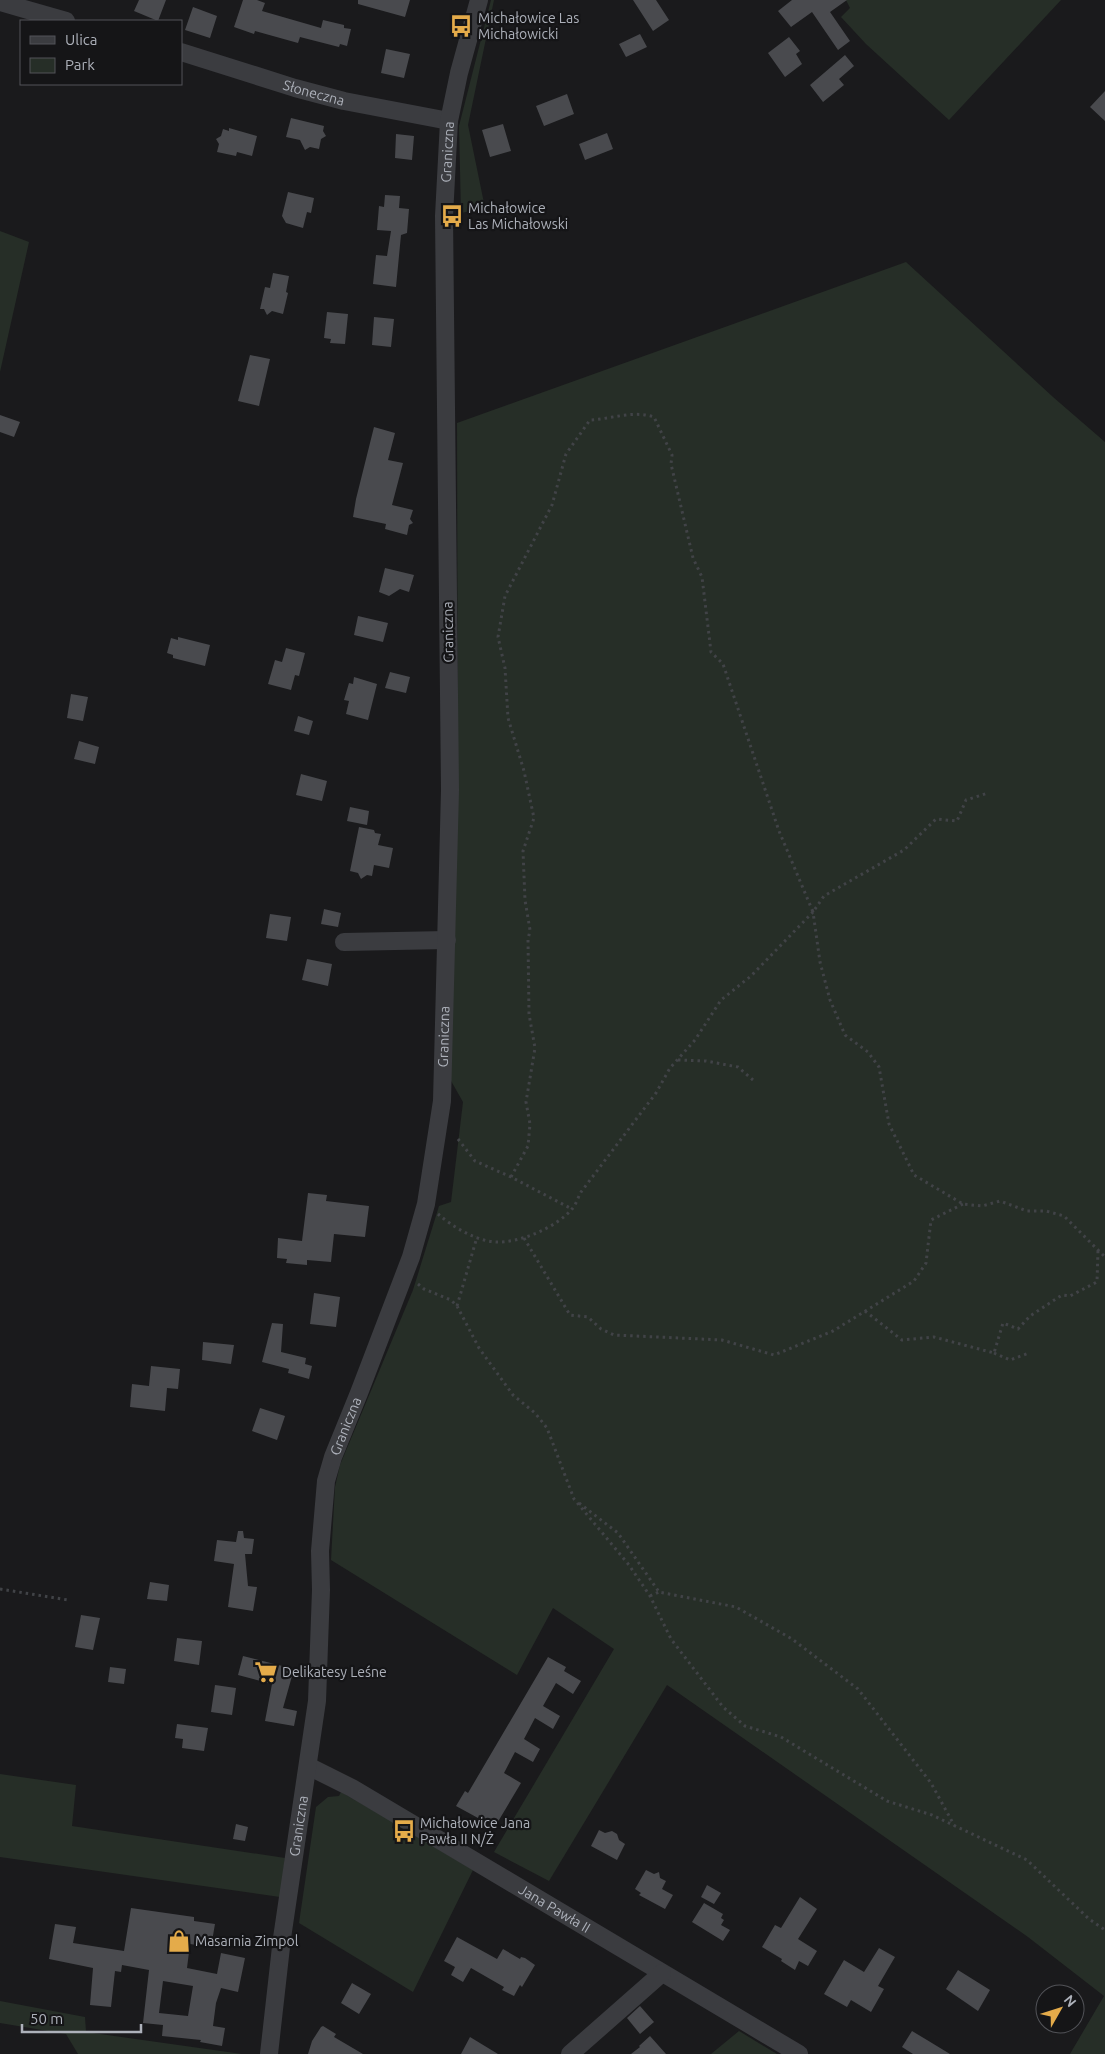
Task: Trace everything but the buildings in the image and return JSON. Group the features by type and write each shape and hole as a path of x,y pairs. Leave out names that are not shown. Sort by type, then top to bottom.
{"street":[{"name":"Graniczna","path":"269,2054 281,1946 319,1679 320,1551 326,1481 333,1456 405,1274 426,1204 442,1101 450,790 444,216 449,122 459,73 479,0"},
{"path":"0,2 63,20"},
{"name":"Słoneczna","path":"182,52 328,97 449,122"},
{"path":"344,942 447,940"},
{"name":"Jana Pawła II","path":"308,1766 352,1788 798,2054"},
{"path":"570,2054 662,1973"}],"path":[{"path":"511,1177 528,1146 530,1124 526,1102 535,1048 529,1014 528,940 530,930 525,900 523,851 534,818 524,771 508,718 505,668 498,637 505,596 552,505 566,454 590,420 645,414 654,417 672,454 671,464 693,558 702,577 711,652 723,664 779,831 813,912 820,962 830,1000 845,1035 868,1052 879,1067 889,1124 914,1175 963,1204 982,1206 1000,1201 1027,1211 1046,1211 1064,1216 1105,1256"},
{"path":"426,1204 451,1225 477,1237 496,1242 524,1238 551,1227 572,1209 581,1192 656,1093 670,1068 695,1040 721,1000 751,976 813,912 824,896 904,850 936,819 957,821 966,800 988,793"},
{"path":"677,1060 706,1061 738,1067 753,1080"},
{"path":"458,1139 475,1161 511,1177 572,1209"},
{"path":"524,1238 570,1315 588,1317 601,1329 614,1335 722,1340 774,1355 833,1331 914,1281 926,1263 931,1220 963,1204"},
{"path":"457,1306 477,1237"},
{"path":"994,1353 1003,1323 1018,1329 1030,1316 1062,1295 1070,1296 1097,1282 1098,1250"},
{"path":"405,1274 424,1289 451,1300 457,1306 479,1348 512,1395 535,1413 547,1428 574,1499 629,1565 650,1596 671,1639 723,1707 745,1726 781,1737 887,1801 932,1815 1026,1860 1089,1919 1105,1930"},
{"path":"865,1311 902,1340 934,1337 994,1353 1010,1360 1029,1353"},
{"path":"574,1499 618,1533 659,1592"},
{"path":"0,1589 68,1600"},
{"path":"650,1596 659,1592 736,1607 792,1639 858,1689 931,1783 954,1826"}],"green space":[{"path":"491,0 494,0 468,125 485,208 461,213 459,126"},
{"path":"846,0 1061,0 949,120 866,44 841,17 850,8"},
{"path":"0,231 29,242 0,372"},
{"path":"906,262 1053,397 1105,442 1105,2054 1070,2054 1082,2034 1085,2034 1085,2028 1104,1996 1028,1937 667,1685 549,1881 494,1852 614,1649 553,1608 517,1675 331,1560 335,1487 340,1465 413,1290 439,1206 451,1202 463,1102 450,1079 458,793 457,423"},
{"path":"0,1774 76,1785 72,1826 285,1858 280,1897 0,1857"},
{"path":"341,1792 393,1822 392,1828 407,1837 411,1833 473,1870 413,1992 299,1923 316,1807 328,1797 339,1796"},
{"path":"0,2001 85,2017 86,2032 242,2054 78,2054 66,2034 0,2023"},
{"path":"739,2031 777,2054 711,2054"}],"place":[{"name":"Michałowice Las Michałowicki","path":"461,26"},
{"name":"Michałowice Las Michałowski","path":"452,216"},
{"name":"Delikatesy Leśne","path":"266,1672"},
{"name":"Michałowice Jana Pawła II N/Ż","path":"404,1831"},
{"name":"Masarnia Zimpol","path":"179,1941"}]}
